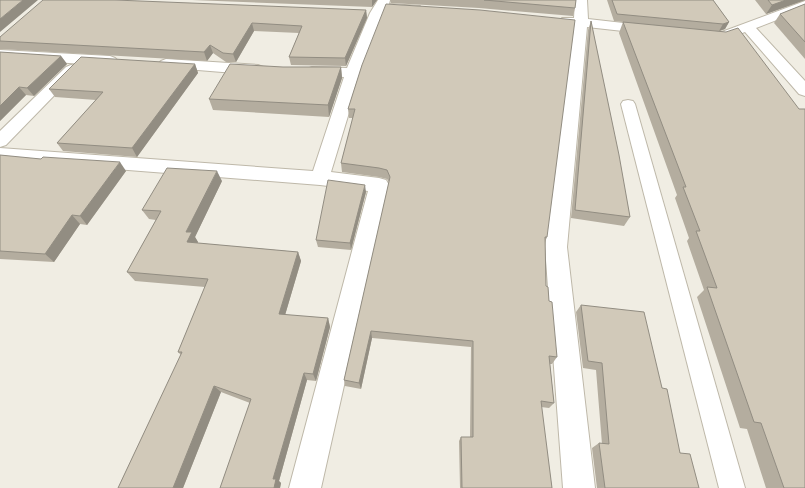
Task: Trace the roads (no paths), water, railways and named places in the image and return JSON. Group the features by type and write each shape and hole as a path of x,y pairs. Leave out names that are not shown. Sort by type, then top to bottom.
{"street":[{"path":"580,488 556,247 581,23 581,0"},
{"path":"697,35 720,37 748,28 805,5"},
{"path":"320,178 353,73 376,8 426,9"},
{"path":"557,20 666,32"},
{"path":"748,28 805,91"},
{"path":"0,54 126,62"},
{"path":"0,141 82,59"},
{"path":"149,63 270,71"},
{"path":"300,72 353,73"},
{"path":"0,154 320,178 379,185 305,488"}],"lane":[{"path":"628,104 732,488"}]}
